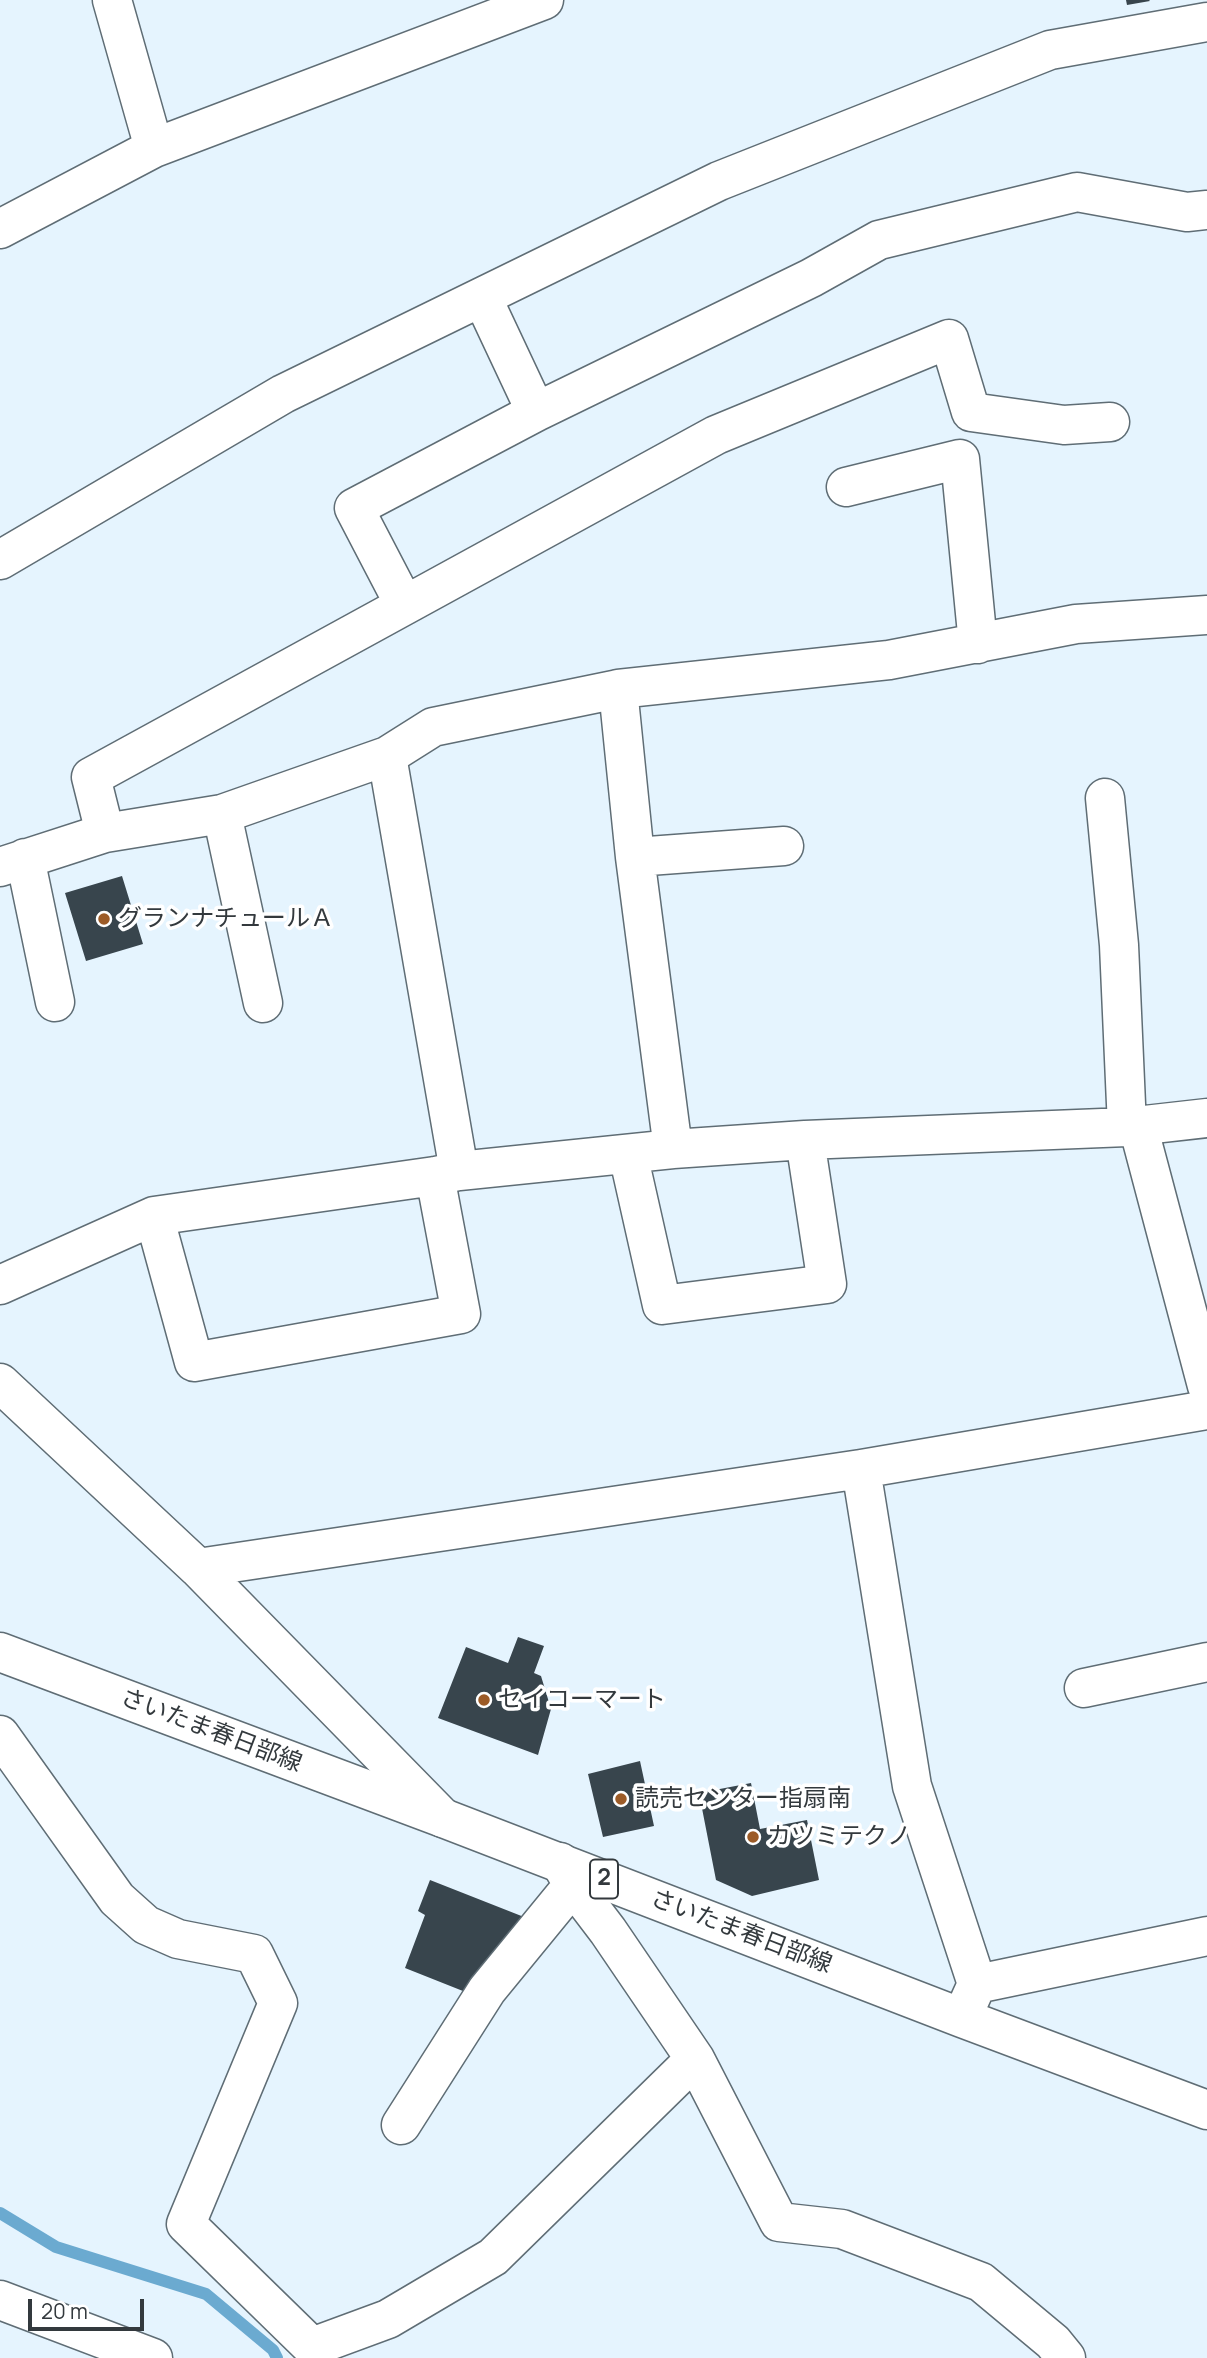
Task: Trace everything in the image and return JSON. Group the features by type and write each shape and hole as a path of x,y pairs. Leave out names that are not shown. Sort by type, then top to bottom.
{"street":[{"path":"112,0 154,148"},
{"path":"0,229 154,148 544,0"},
{"path":"0,560 283,394 719,181 1050,50 1207,22"},
{"path":"404,604 354,508 536,412 811,278 878,240 1077,192 1186,212 1207,210"},
{"path":"482,297 536,412"},
{"path":"105,833 91,777 716,435 949,339 971,412 1064,425 1110,422"},
{"path":"846,487 960,459 978,644"},
{"path":"55,1002 13,862 105,833 222,814 387,756 433,727 618,689 889,660 1076,624 1207,615"},
{"path":"618,689 635,857 673,1149"},
{"path":"154,1216 194,1362 461,1314 447,1173 387,756"},
{"path":"1105,798 1132,1126 1207,1386"},
{"path":"222,814 263,1003"},
{"path":"635,857 784,846"},
{"path":"0,1284 154,1216 447,1173 673,1149 805,1140 1132,1126 1207,1118"},
{"path":"628,1154 662,1304 827,1284 805,1140"},
{"path":"0,1382 198,1568 443,1818"},
{"path":"198,1568 861,1469 1207,1410"},
{"path":"861,1469 912,1786 977,1984 962,2018"},
{"name":"さいたま春日部線","path":"0,1652 443,1818 566,1874 1207,2110"},
{"path":"1084,1688 1207,1662"},
{"path":"0,1735 117,1899 146,1925 178,1939 254,1954 278,2003 186,2224 315,2352 388,2319 493,2257 695,2059"},
{"path":"401,2125 566,1874 695,2059 779,2222 842,2229 981,2282 1053,2342 1066,2358"},
{"path":"977,1984 1207,1936"},
{"path":"0,2300 153,2358"}],"building":[{"path":"1126,0 1149,0 1150,1 1127,5"},
{"name":"グランナチュールＡ","path":"122,876 143,944 86,961 65,893"},
{"path":"518,1637 544,1646 534,1673 541,1676 551,1709 538,1755 438,1718 466,1647 508,1663"},
{"path":"640,1761 654,1826 603,1837 588,1774"},
{"path":"751,1783 760,1829 807,1820 819,1880 752,1896 716,1880 699,1793"},
{"path":"430,1880 524,1917 473,1995 405,1968 425,1915 418,1911"}],"waterway":[{"path":"0,2213 56,2247 206,2294 273,2350 277,2358"}],"place":[{"name":"グランナチュールＡ","path":"104,919"},
{"name":"セイコーマート","path":"484,1700"},
{"name":"読売センター指扇南","path":"621,1799"},
{"name":"カツミテクノ","path":"753,1837"}]}
